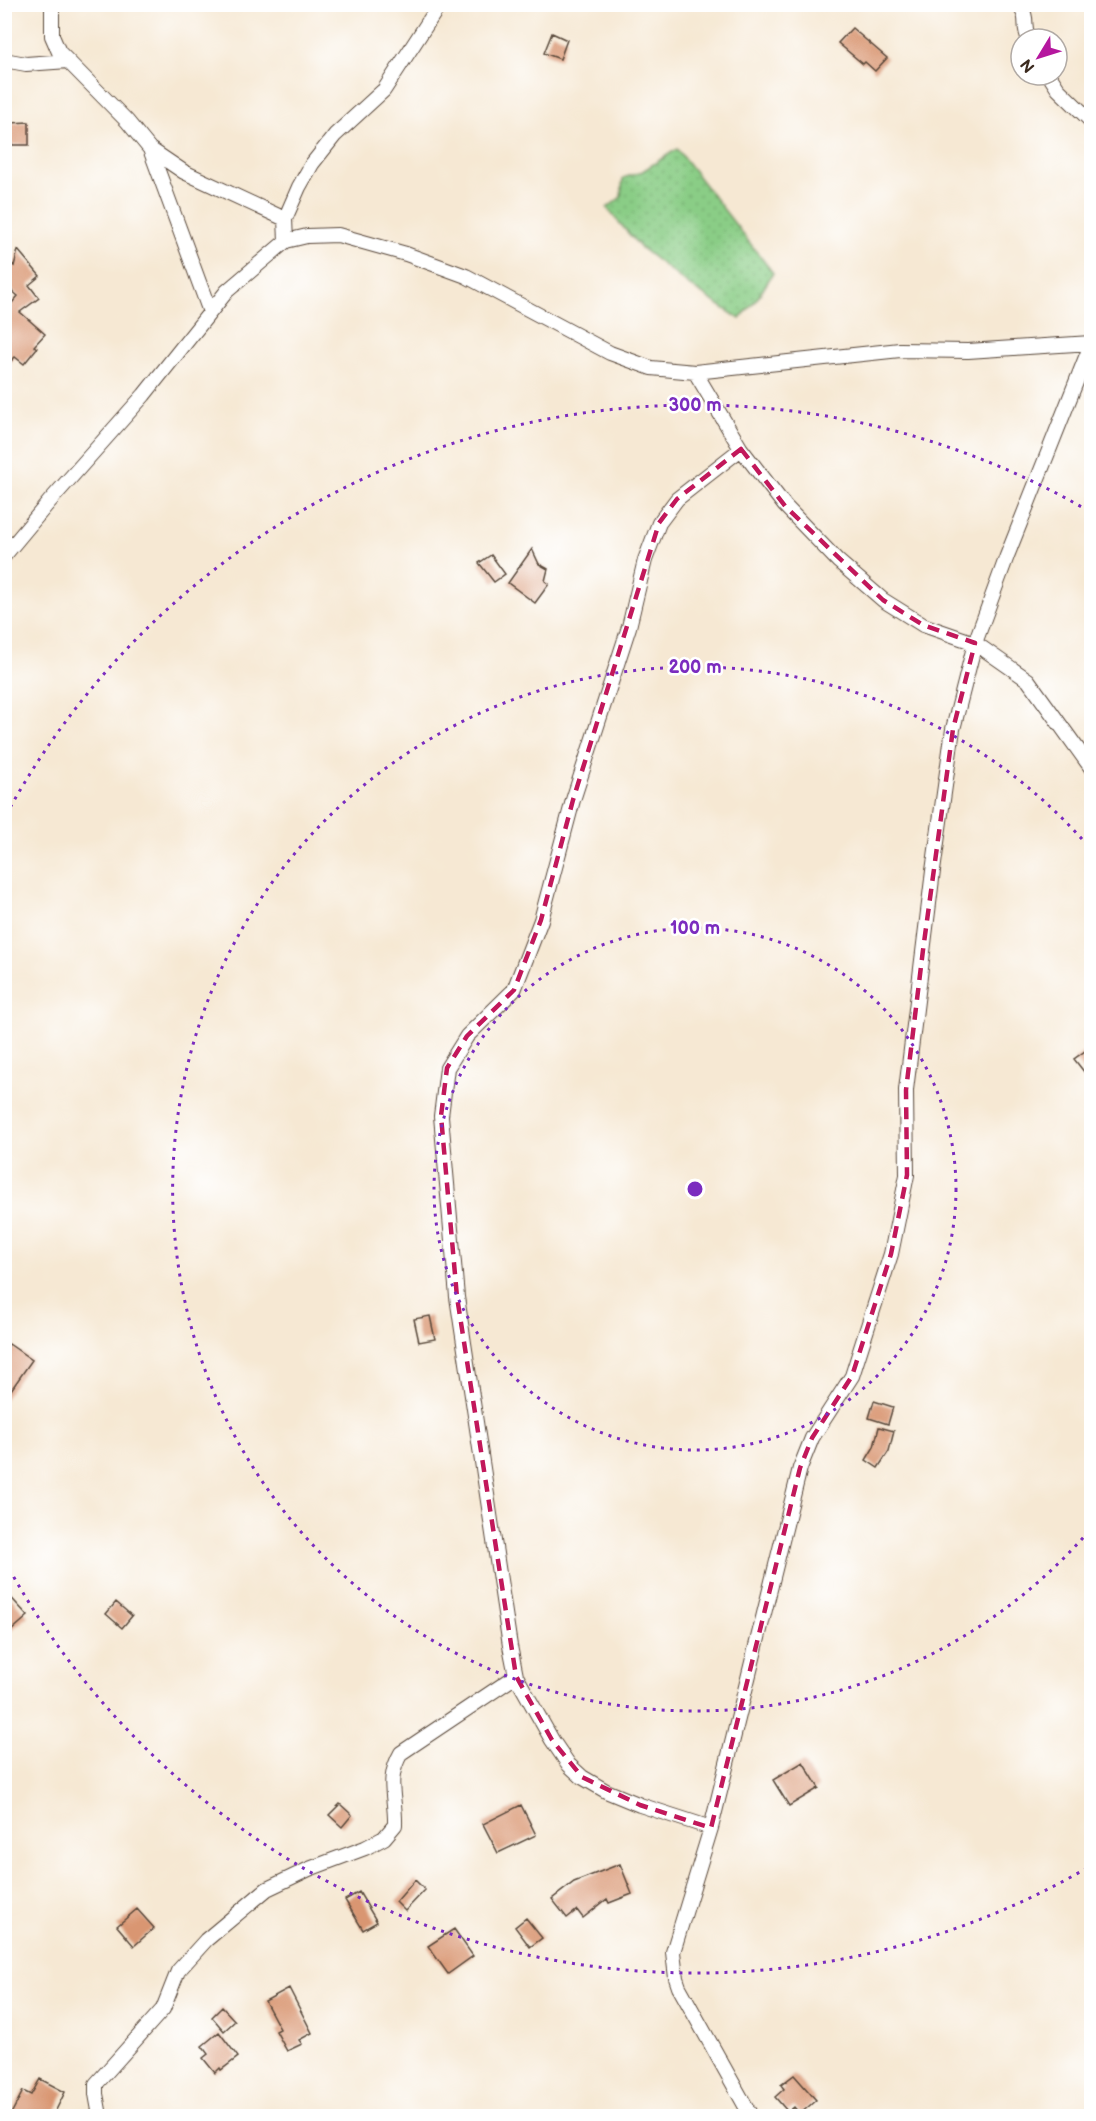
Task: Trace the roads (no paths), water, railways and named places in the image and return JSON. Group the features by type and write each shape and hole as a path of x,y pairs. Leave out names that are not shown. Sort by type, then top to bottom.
{"street":[{"path":"52,4 52,36 59,52 127,121 150,149 184,172 285,219"},
{"path":"286,241 285,219 312,164 335,135 384,90 440,4"},
{"path":"1018,4 1026,14 1026,27"},
{"path":"4,60 26,64 68,62"},
{"path":"1057,87 1092,122"},
{"path":"150,149 210,312"},
{"path":"4,556 144,395 227,291 286,241 307,236 338,235 405,254 466,276 610,353 651,368 695,372 900,350 968,351 1091,343 975,643 954,729 933,872 906,1090 907,1175 891,1254 852,1376 812,1438 800,1468 711,1828 674,1952 676,1978 751,2116"},
{"path":"695,372 741,449 785,506 838,561 883,600 923,625 975,643 1028,681 1092,769"},
{"path":"711,1828 640,1805 606,1791 582,1777 569,1765 552,1740 516,1676 457,1297 441,1116 447,1068 467,1036 514,990 537,930 573,800 629,627 645,560 659,522 677,499 741,449"},
{"path":"100,2116 96,2084 163,2009 178,1971 206,1940 267,1889 384,1838 395,1825 392,1785 394,1766 401,1753 516,1676"}]}
